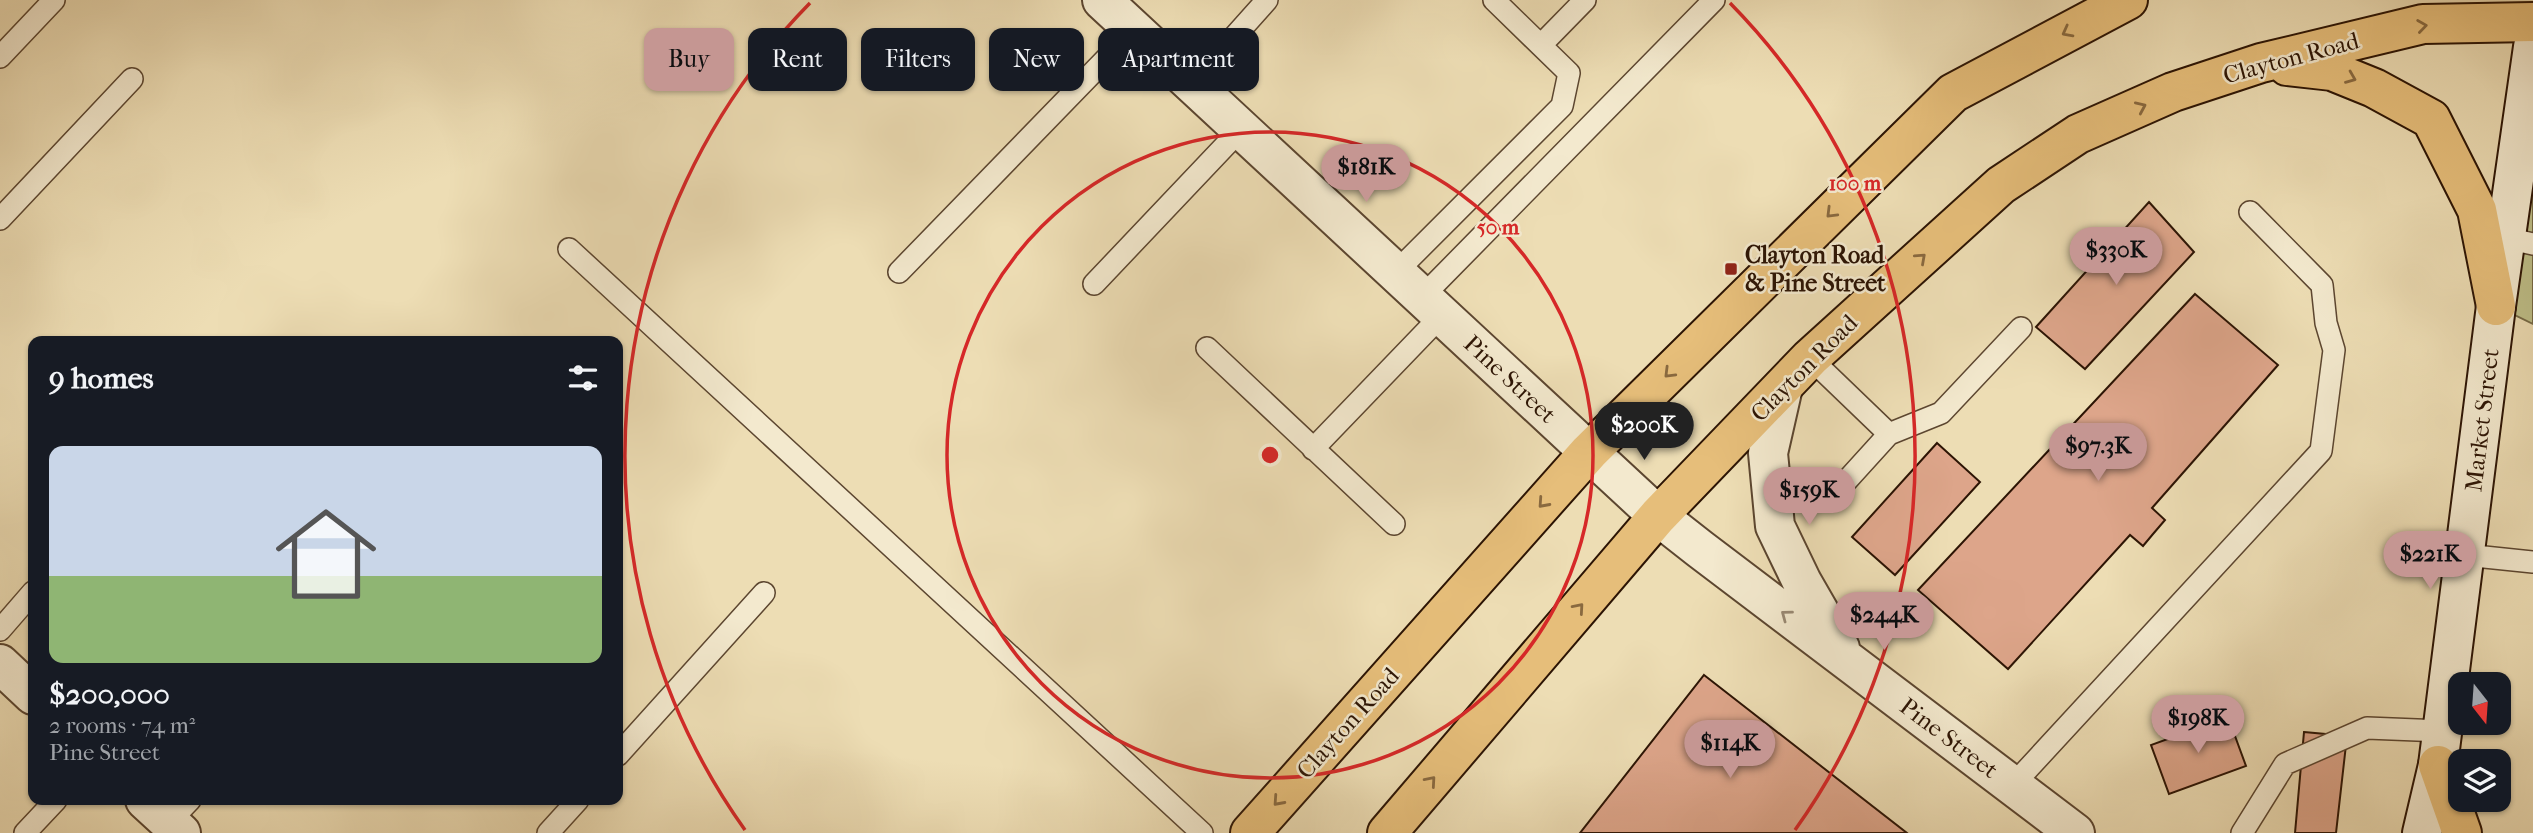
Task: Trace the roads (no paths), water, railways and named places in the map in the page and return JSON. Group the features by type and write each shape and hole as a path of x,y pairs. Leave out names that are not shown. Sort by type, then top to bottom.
{"main road":[{"name":"Clayton Road","path":"1250,833 1589,452 1952,93 2128,0"},
{"name":"Clayton Road","path":"1387,833 1658,516 1810,358 2001,185 2078,134 2173,92 2260,63 2423,24 2533,22"},
{"path":"2260,63 2332,71 2374,88 2431,119 2477,210 2496,306"},
{"path":"2440,748 2462,833"}],"street":[{"name":"Pine Street","path":"1102,0 1134,28"},
{"path":"2529,0 2533,11"},
{"name":"Market Street","path":"2421,833 2440,748 2496,306 2519,241 2533,47"},
{"name":"Pine Street","path":"1200,91 1658,516 2075,833"},
{"path":"1783,387 1768,453 1775,526 1802,582 1848,662"},
{"path":"0,664 28,690"}],"lane":[{"path":"0,57 54,0"},
{"path":"1242,28 1267,0"},
{"path":"1313,449 1420,295 1562,106 1569,72 1494,0"},
{"path":"1541,45 1585,0"},
{"path":"1420,295 1714,0"},
{"path":"899,272 1098,67"},
{"path":"0,219 132,79"},
{"path":"1094,284 1241,129"},
{"path":"2012,786 2321,451 2334,350 2326,323 2322,285 2250,212"},
{"path":"569,249 1202,833"},
{"path":"1830,499 1889,434 1941,413 2021,328"},
{"path":"1207,348 1394,524"},
{"path":"1810,358 1889,434"},
{"path":"2465,555 2533,562"},
{"path":"623,749 764,593"},
{"path":"0,630 28,598"},
{"path":"2242,833 2285,764 2367,728 2440,748"},
{"path":"24,833 51,805"},
{"path":"548,833 573,805"}],"place":[{"name":"Clayton Road & Pine Street","path":"1731,269"}]}
